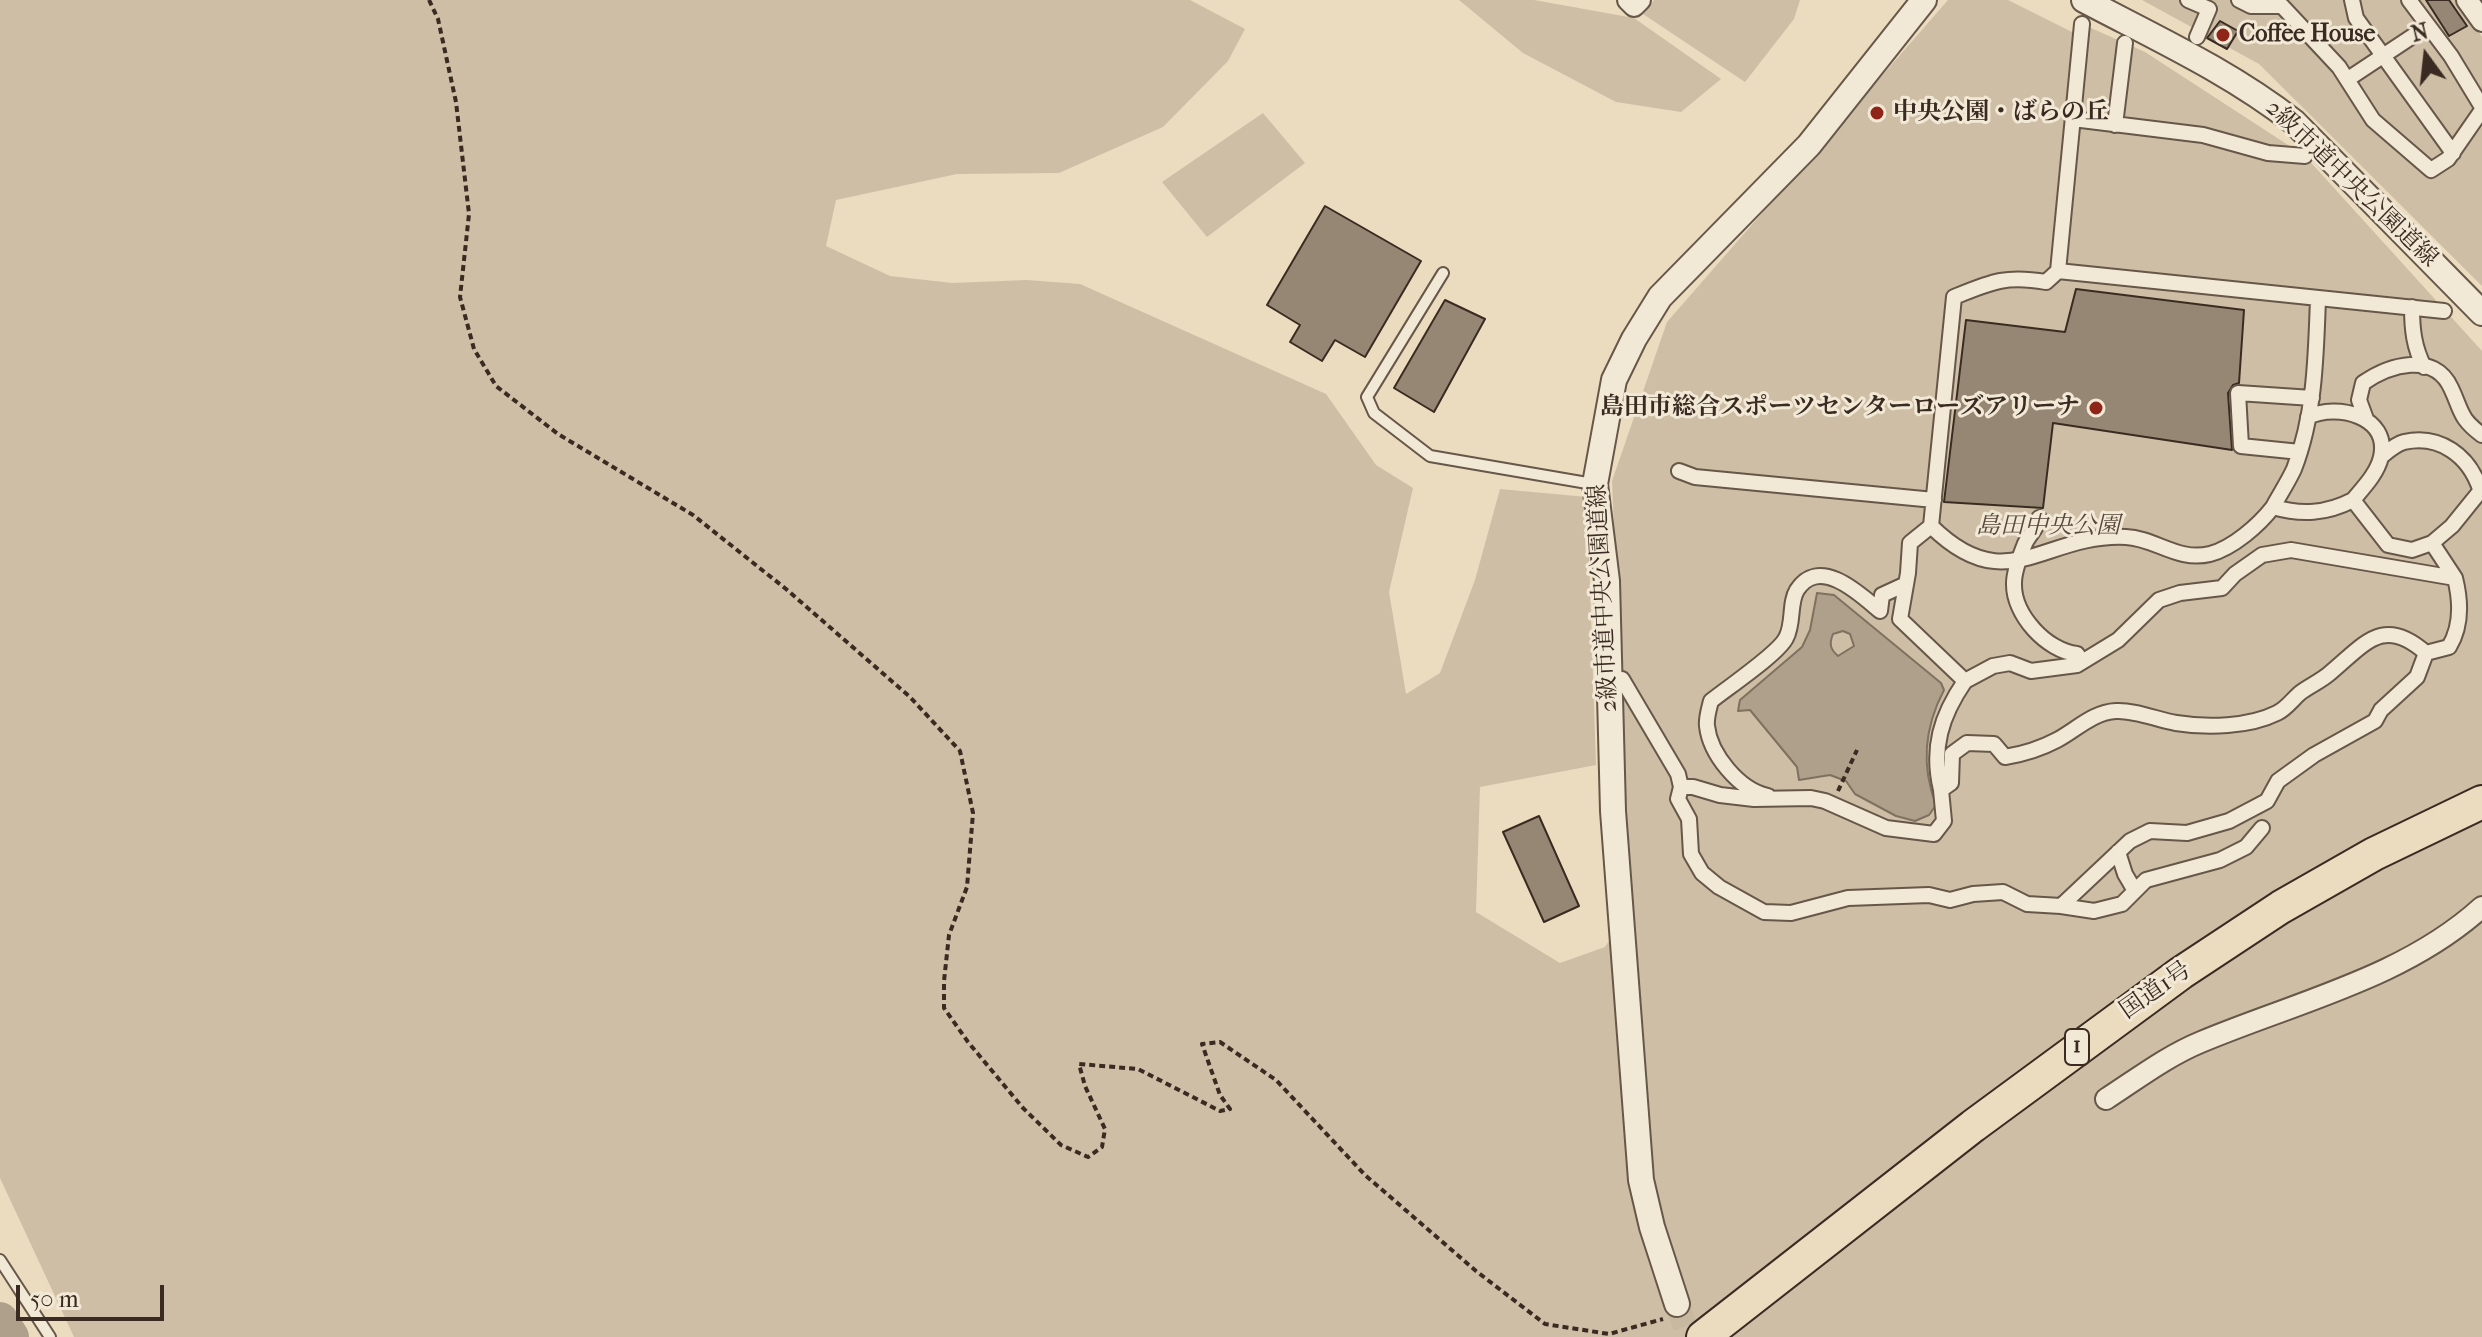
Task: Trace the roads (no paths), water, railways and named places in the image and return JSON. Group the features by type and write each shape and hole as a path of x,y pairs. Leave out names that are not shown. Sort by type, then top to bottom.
{"highway":[{"name":"国道1号","path":"1703,1337 1984,1117 2181,973 2281,907 2374,854 2482,802"}],"street":[{"path":"1628,0 1634,6 1640,0"},
{"name":"2級市道中央公園道線","path":"1673,1311 1641,1180 1613,811 1607,581 1595,484 1614,380 1660,297 1809,145 1924,0"},
{"path":"2188,0 2211,5 2197,37"},
{"path":"2352,0 2356,18 2453,153"},
{"path":"2242,1 2251,6 2291,6 2348,79 2373,120 2431,170 2453,153 2482,108 2451,56 2409,0"},
{"path":"2467,0 2482,21"},
{"path":"1900,619 1910,543 1931,526 1954,297 1987,283 2017,277 2046,282 2058,271 2083,12"},
{"name":"2級市道中央公園道線","path":"2083,12 2237,81 2265,100 2294,122 2482,313"},
{"path":"2348,79 2428,26"},
{"path":"2115,125 2125,43"},
{"path":"2073,119 2203,135 2268,153 2305,156"},
{"path":"2058,271 2444,311"},
{"path":"1931,526 1964,553 1992,563 2020,559 2069,543 2128,537 2177,555 2209,554 2238,539 2260,523 2273,507 2300,452 2312,398 2318,298"},
{"path":"2412,307 2412,331 2416,351 2424,367"},
{"path":"2382,456 2379,437 2366,419 2359,400 2363,383 2381,370 2409,363 2435,370 2451,386 2457,407 2469,425 2482,435"},
{"path":"2300,452 2241,446 2238,393 2312,398"},
{"path":"2308,417 2319,412 2343,410 2366,419"},
{"path":"2273,507 2293,513 2338,508 2353,500 2371,478 2382,456 2401,442 2427,441 2448,447 2467,462 2481,489 2452,526 2432,543 2412,550 2388,545 2353,500"},
{"path":"1679,471 1695,477 1934,500"},
{"path":"2039,518 2038,526 2025,542 2014,584 2019,605 2045,640 2062,653 2077,654 2082,662"},
{"path":"2426,653 2449,647 2459,632 2460,597 2455,578 2432,543"},
{"path":"1681,787 1693,787 1720,795 1825,801 1886,828 1934,834 1944,821 1937,772 1940,730 1948,706 1965,681 1993,666 2010,663 2031,671 2064,668 2082,662 2118,640 2159,600 2180,593 2222,588 2235,574 2262,555 2291,550 2455,578"},
{"path":"1780,798 1760,794 1737,778 1714,752 1706,724 1711,701 1759,664 1786,638 1797,590 1811,579 1830,575 1880,611 1900,619 1965,681"},
{"path":"1880,611 1882,595 1906,584"},
{"path":"1941,790 1951,783 1952,754 1967,743 1994,744 2005,757 2029,753 2088,720 2117,711 2156,716 2175,723 2253,722 2281,712 2301,692 2380,635 2409,638 2426,653"},
{"path":"2061,906 2130,841 2150,831 2187,833 2229,821 2267,801 2278,781 2314,755 2375,721 2381,710 2417,677 2426,653"},
{"path":"1622,679 1678,774 1681,787 1678,799 1689,819 1691,854 1702,873 1719,887 1764,912 1791,913 1848,898 1929,895 1950,900 1973,894 2003,892 2027,904 2094,911 2122,904 2146,880 2220,860 2246,847 2262,828"},
{"path":"2118,852 2135,891"},
{"path":"2106,1099 2199,1043 2301,1004 2417,954 2457,930 2482,907"}],"lane":[{"path":"1443,273 1367,397 1374,413 1430,456 1595,484"},
{"path":"0,1260 50,1337"}],"waterway":[{"path":"0,1320 11,1337"}],"tunnel":[{"path":"1677,1304 1689,1337"}],"place":[{"name":"Coffee House","path":"2223,35"},
{"name":"中央公園・ばらの丘","path":"1877,113"},
{"name":"島田市総合スポーツセンターローズアリーナ","path":"2096,408"}],"park label":[{"name":"島田中央公園","path":"2048,527"}]}
